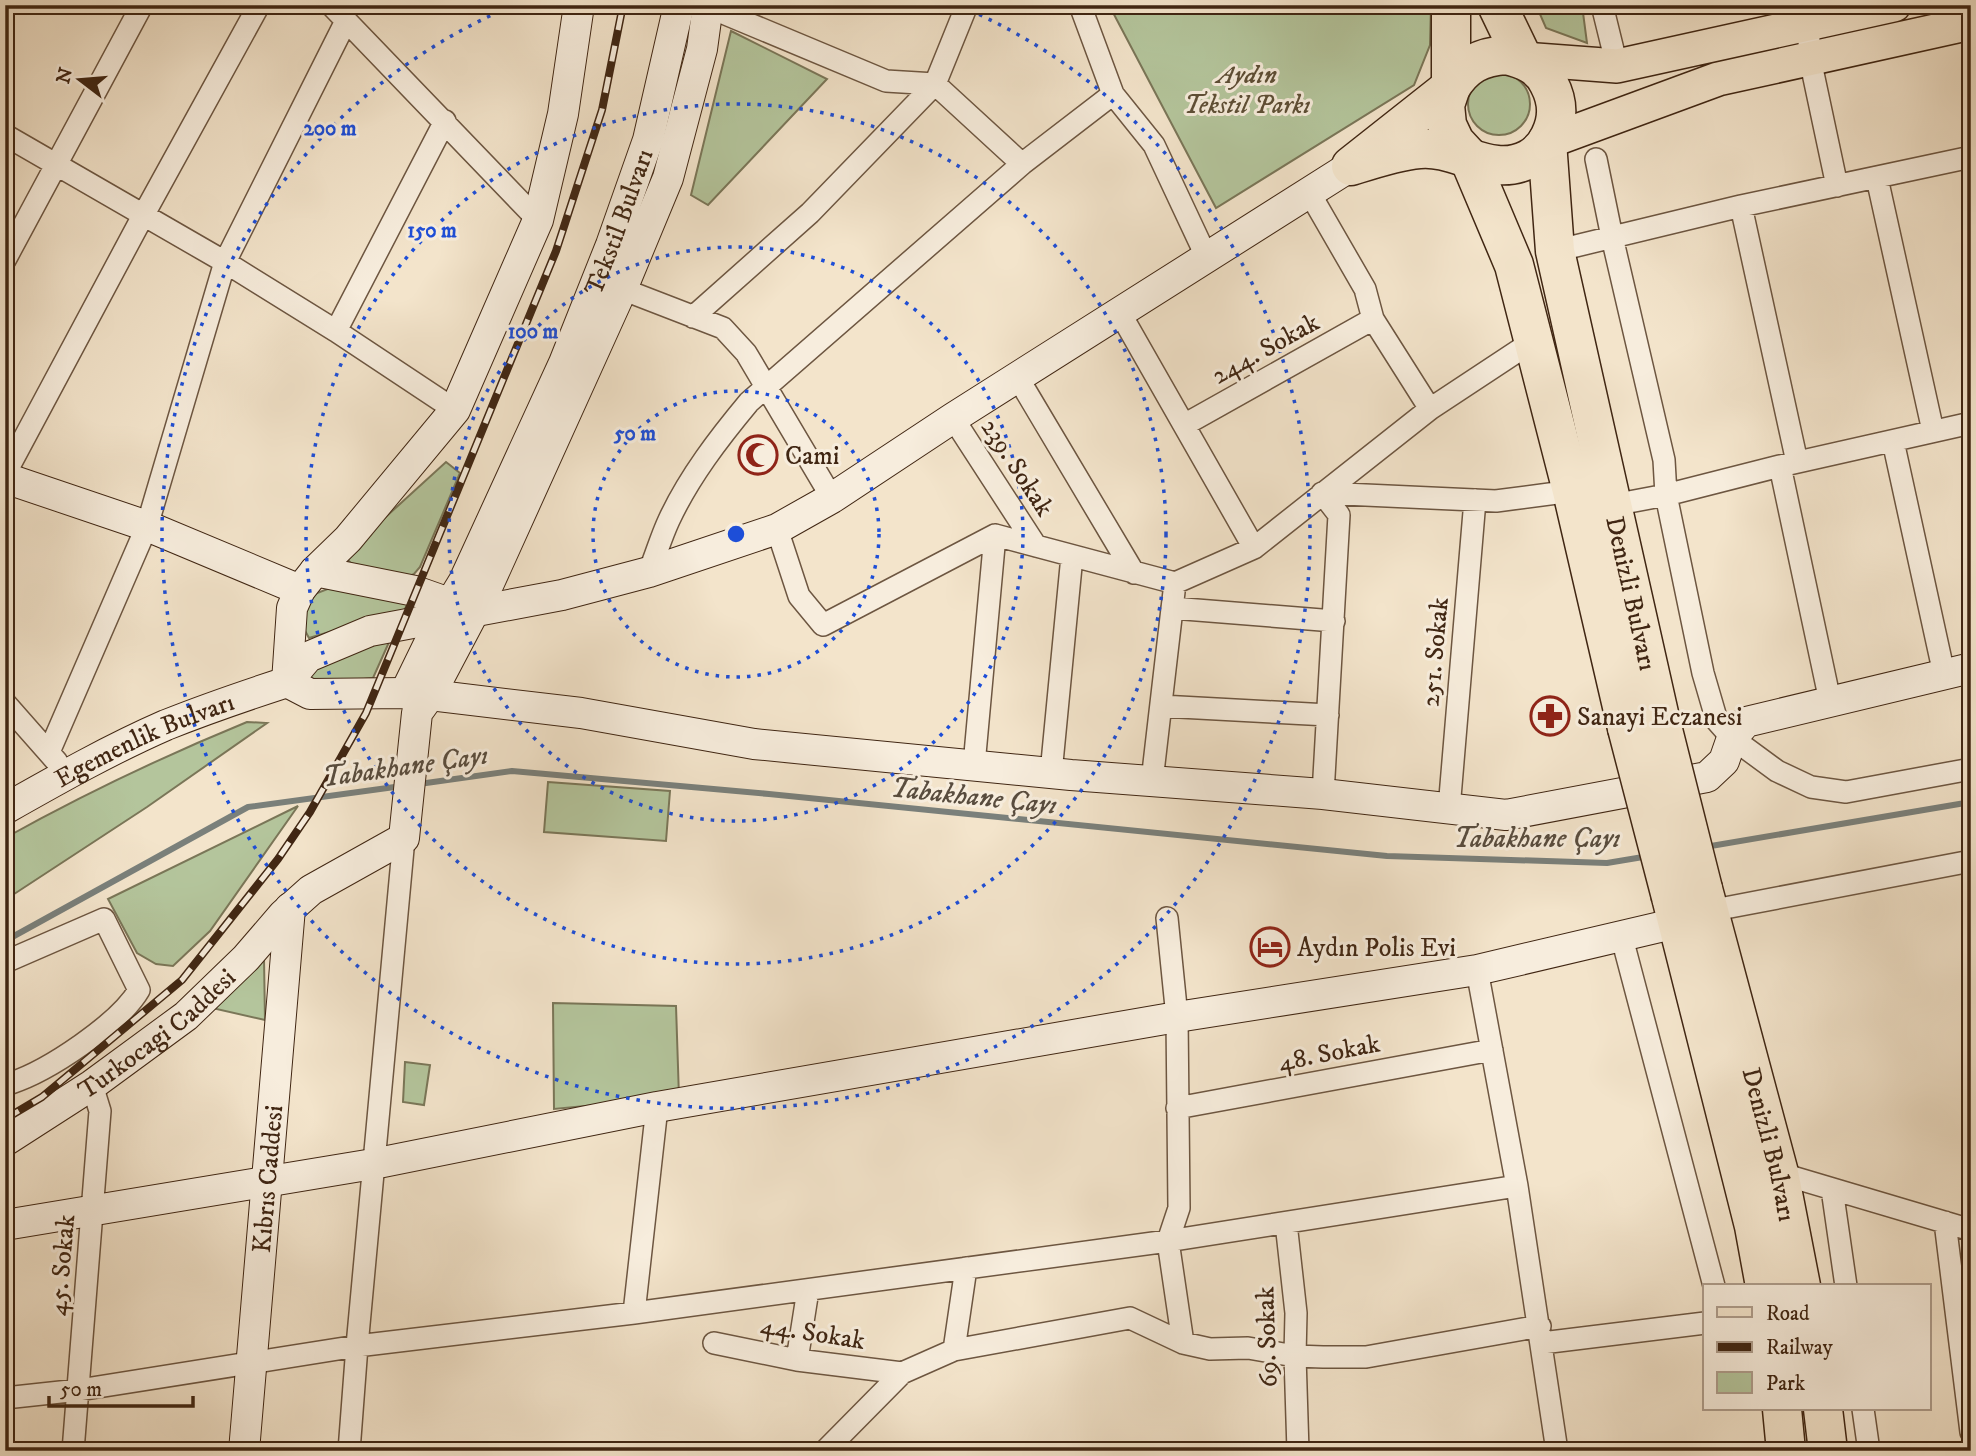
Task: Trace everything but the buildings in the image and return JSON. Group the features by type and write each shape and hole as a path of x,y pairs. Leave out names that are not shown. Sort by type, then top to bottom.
{"highway":[{"path":"1451,5 1451,87"},
{"path":"1497,5 1523,59"},
{"path":"1351,166 1384,155 1421,148 1468,156 1484,164 1502,167 1520,164 1535,155 1547,142 1555,127 1555,95 1548,80 1523,59 1506,55 1481,59 1460,73 1451,87 1445,106 1447,125 1455,142 1468,156"},
{"path":"1351,166 1451,87"},
{"name":"Denizli Bulvarı","path":"1547,142 1555,251 1613,505 1644,723"},
{"name":"Denizli Bulvarı","path":"1468,156 1514,265 1572,491 1644,723 1690,905 1765,1284"},
{"name":"Denizli Bulvarı","path":"1690,905 1779,1173 1801,1284"},
{"path":"1782,1410 1786,1451"},
{"path":"1823,1410 1828,1451"}],"main road":[{"path":"1523,59 1617,66 1805,15 1894,5"},
{"path":"1547,142 1718,79 1971,23"}],"street":[{"path":"5,260 142,5"},
{"path":"259,5 5,476 307,581 415,591 456,611"},
{"path":"331,5 538,220"},
{"path":"287,682 292,608 307,581 348,539 455,410 538,220 563,114 579,5"},
{"path":"693,317 810,213 935,84 967,5"},
{"path":"1080,5 1112,94 1154,145 1207,258"},
{"path":"1602,5 1617,66"},
{"path":"700,6 738,11 887,81 935,84 1022,164"},
{"name":"Tekstil Bulvarı","path":"456,611 489,583 622,289 668,178 702,49 700,6"},
{"name":"Tekstil Bulvarı","path":"456,611 564,363 700,6"},
{"path":"1805,15 1810,59 1837,186"},
{"path":"5,703 58,763 146,526 225,262 346,21"},
{"path":"649,572 669,520 717,440 749,402 1022,164 1112,94"},
{"path":"336,331 445,121"},
{"path":"5,135 225,262 455,410"},
{"path":"1555,251 1741,206 1971,157"},
{"path":"1595,159 1664,460 1666,495 1703,673 1717,720 1732,738 1777,771 1811,787 1846,792 1971,769"},
{"path":"287,682 309,657 370,631 456,611 562,595 649,572 777,529 832,498 953,418 1351,166"},
{"path":"1877,177 1933,431"},
{"path":"1309,192 1365,289 1373,318 1430,409"},
{"path":"1741,206 1830,701"},
{"path":"622,289 723,328 746,353 832,498"},
{"path":"1120,313 1254,548"},
{"name":"244. Sokak","path":"1184,425 1373,318"},
{"path":"777,529 799,596 823,625 995,535 1175,583 1254,548 1430,409 1534,341"},
{"path":"1018,378 1134,573"},
{"name":"239. Sokak","path":"953,418 1035,546"},
{"path":"1613,505 1971,423"},
{"path":"287,682 310,694 417,705 581,713 754,744 1051,773 1323,794 1506,815 1707,776 1724,761 1732,738 1746,722 1957,671 1893,441"},
{"path":"1322,493 1496,501 1572,491"},
{"path":"1322,493 1339,516 1323,794"},
{"name":"251. Sokak","path":"1450,809 1475,500"},
{"path":"974,765 995,535"},
{"path":"1051,773 1072,556"},
{"path":"1152,781 1175,583"},
{"path":"1172,608 1334,621"},
{"path":"349,1451 356,1346 417,705 456,611"},
{"name":"Egemenlik Bulvarı","path":"5,809 58,763 287,682"},
{"path":"1161,706 1328,715"},
{"name":"Turkocagi Caddesi","path":"5,1141 92,1085 186,1016 246,958 286,911 311,890 405,824"},
{"path":"5,1224 94,1212 373,1164 657,1107 1177,1017 1477,970 1622,938 1690,905 1971,861"},
{"name":"Kıbrıs Caddesi","path":"234,1451 245,1363 286,911"},
{"path":"1167,918 1177,1017 1178,1208 1168,1241 1183,1343"},
{"path":"5,962 104,919 139,990 131,1004 78,1047 25,1078 11,1083 5,1080"},
{"path":"1622,938 1713,1284"},
{"path":"1477,970 1517,1186 1557,1451"},
{"name":"48. Sokak","path":"1177,1108 1492,1050"},
{"name":"45. Sokak","path":"74,1451 100,1111 92,1085"},
{"path":"634,1313 657,1107"},
{"path":"1779,1173 1971,1230"},
{"path":"5,1398 79,1390 356,1346 634,1313 1168,1241 1517,1186"},
{"path":"1832,1189 1846,1284"},
{"path":"1945,1222 1971,1432"},
{"name":"69. Sokak","path":"1286,1223 1294,1288 1298,1451"},
{"path":"954,1350 966,1268"},
{"path":"797,1360 808,1290"},
{"path":"825,1451 902,1373 954,1350 1130,1318 1183,1343 1210,1349 1248,1348 1295,1356 1366,1357 1541,1335 1703,1323"},
{"name":"44. Sokak","path":"714,1343 797,1360 902,1373"},
{"name":"Kıbrıs Caddesi","path":"244,1451 245,1363"},
{"path":"1863,1410 1869,1451"}],"green space":[{"name":"Aydın Tekstil Parkı","path":"1109,5 1431,5 1430,45 1414,85 1216,208"},
{"path":"1536,5 1582,5 1587,43 1546,28"},
{"path":"731,31 827,79 708,205 691,195"},
{"path":"1493,73 1505,73 1521,82 1528,92 1528,116 1521,126 1505,135 1493,135 1482,130 1473,121 1468,110 1468,98 1473,87 1482,78"},
{"path":"446,462 460,473 420,567 414,574 406,578 354,567 344,555"},
{"path":"330,588 411,599 404,610 309,638 303,627 307,597"},
{"path":"390,640 373,678 326,683 311,679 309,672 312,665"},
{"path":"247,722 267,723 147,807 5,900 5,838 124,776"},
{"path":"548,782 670,791 666,841 544,832"},
{"path":"298,806 210,931 173,966 156,964 137,953 108,899"},
{"path":"264,958 265,1020 212,1008"},
{"path":"553,1003 676,1006 679,1097 554,1109"},
{"path":"405,1062 430,1065 424,1105 403,1102"}],"waterway":[{"name":"Tabakhane Çayı","path":"419,784 512,771 1387,856 1607,863 1649,856"},
{"name":"Tabakhane Çayı","path":"5,941 248,807 402,786"},
{"name":"Tabakhane Çayı","path":"1705,847 1971,802"}],"railway":[{"path":"5,1119 42,1097 182,980 278,859 310,812 366,713 556,251 602,110 623,5"}],"place":[{"name":"Cami","path":"758,455"},
{"name":"Sanayi Eczanesi","path":"1550,716"},
{"name":"Aydın Polis Evi","path":"1270,947"}]}
